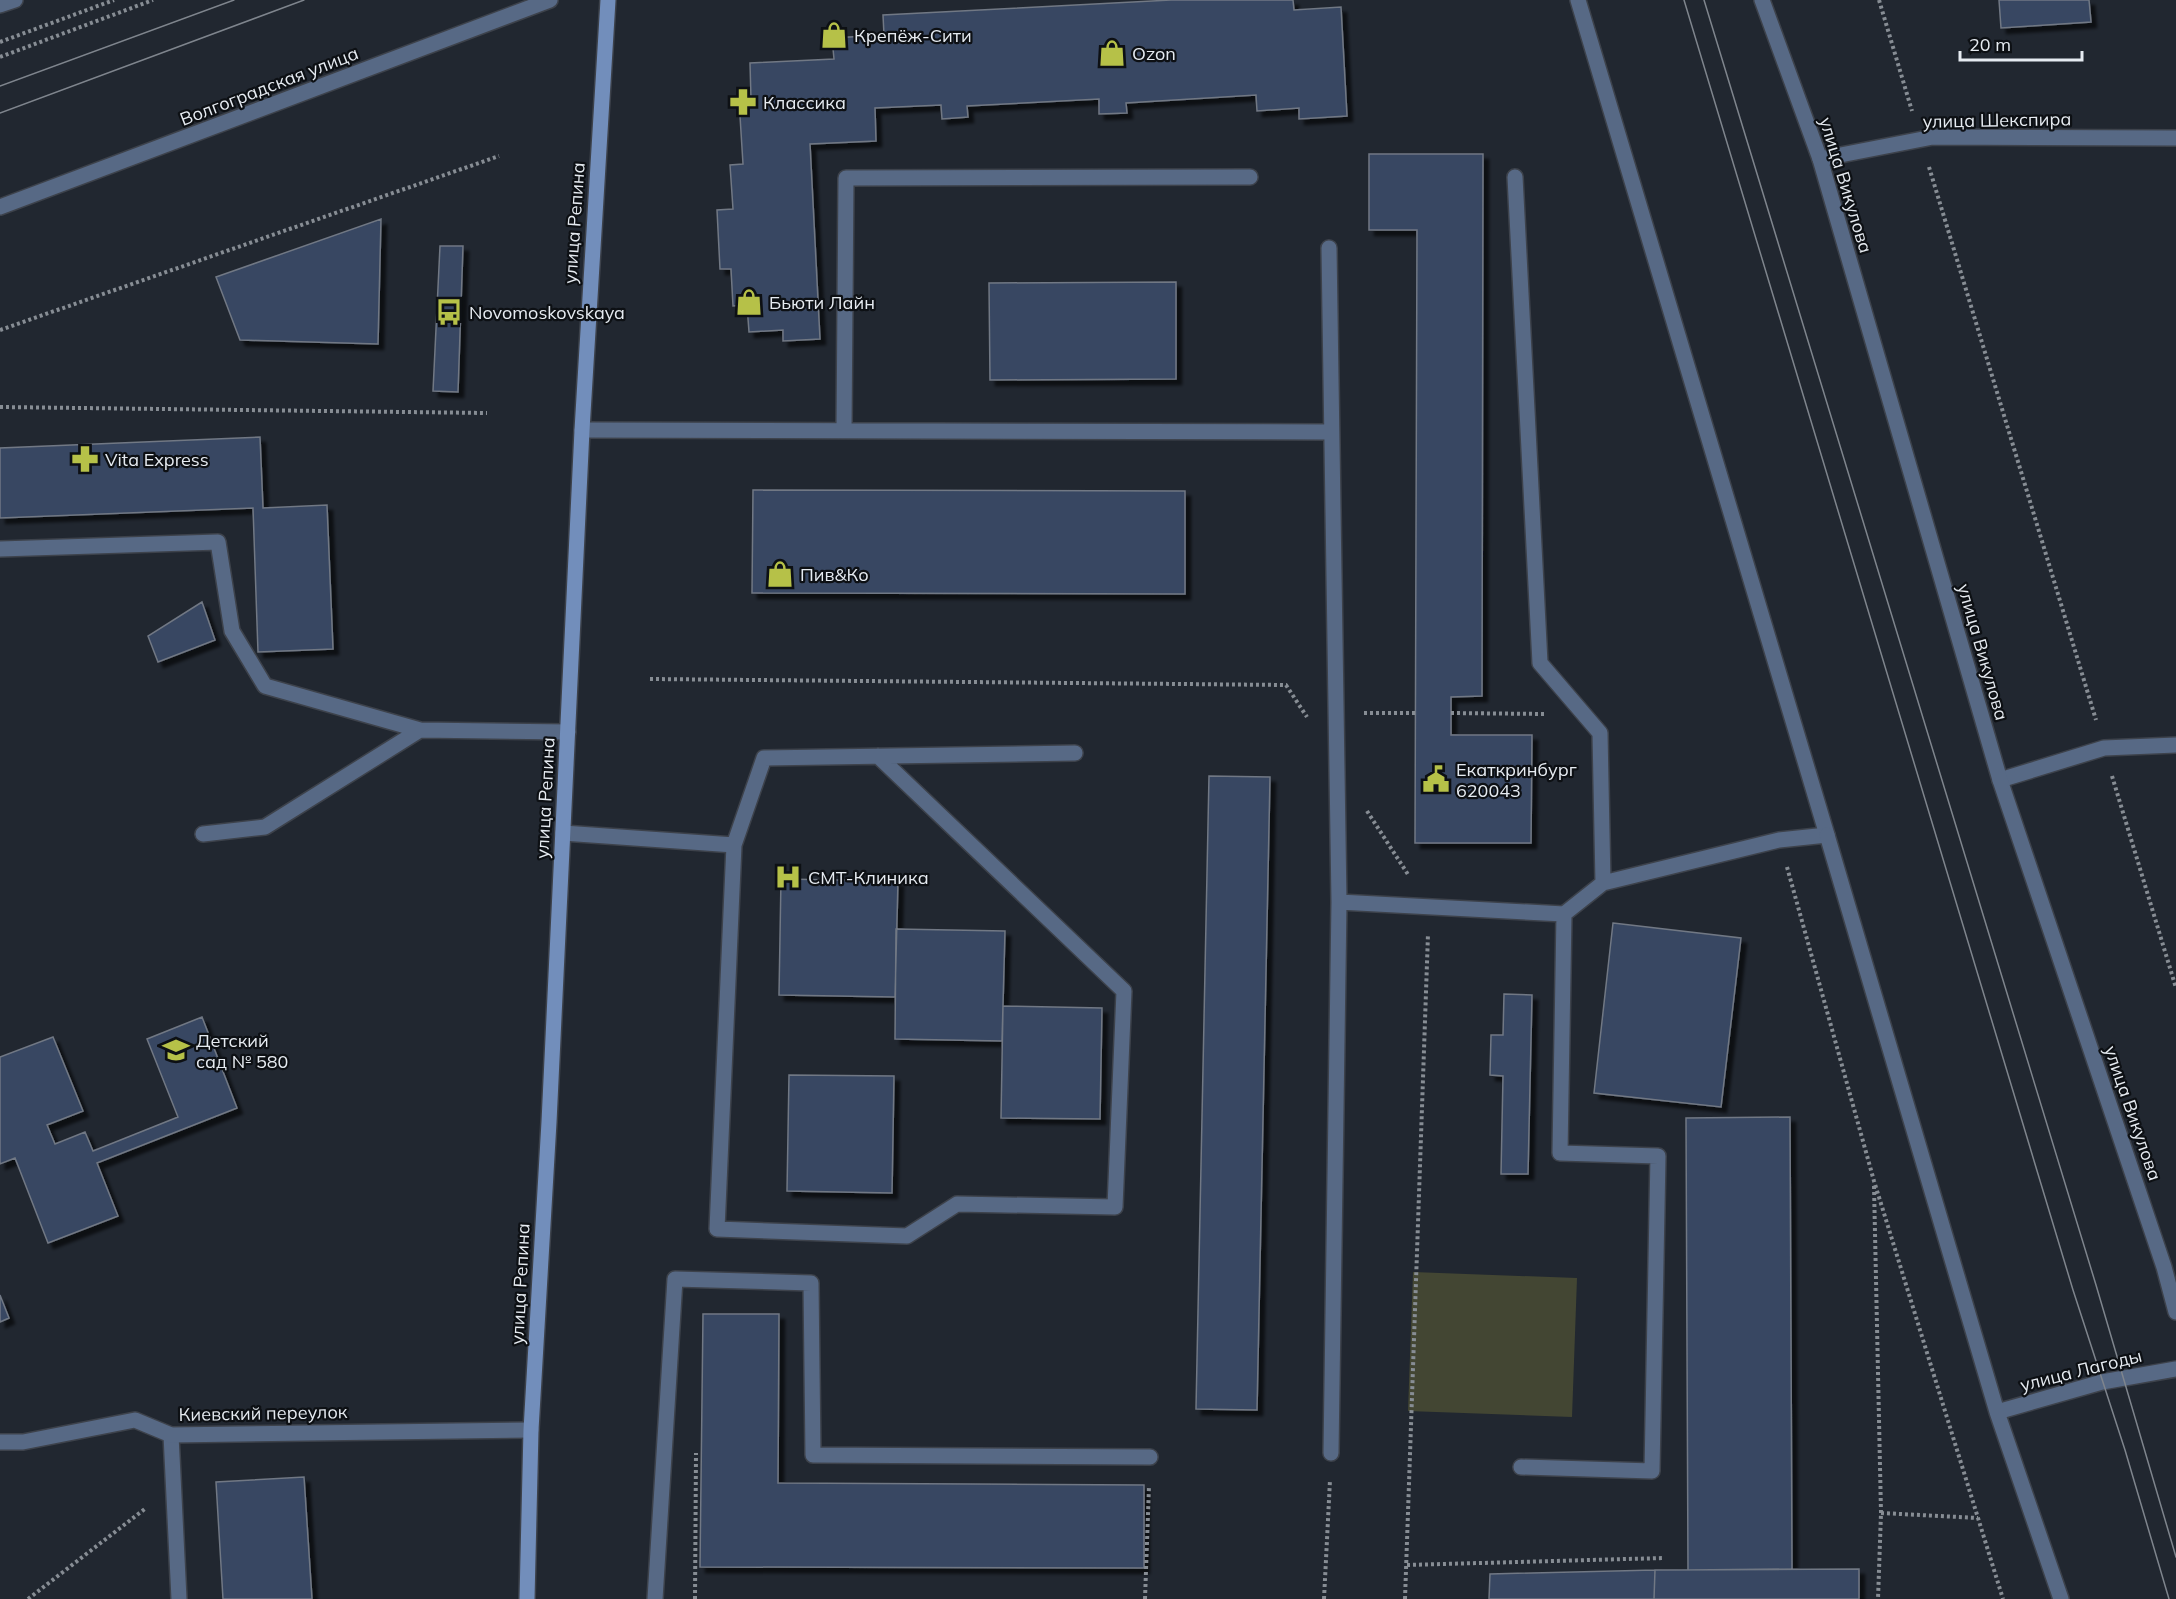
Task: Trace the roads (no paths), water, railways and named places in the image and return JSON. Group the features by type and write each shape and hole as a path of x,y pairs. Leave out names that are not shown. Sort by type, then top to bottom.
{"main road":[{"name":"улица Репина","path":"527,1599 531,1430 582,430 608,0"}],"street":[{"path":"0,5 15,0"},
{"name":"Волгоградская улица","path":"0,207 550,0"},
{"path":"1578,0 1997,1412 2061,1599"},
{"name":"улица Викулова","path":"1762,0 1820,159 2000,780 2164,1267 2176,1312"},
{"name":"улица Шекспира","path":"1820,159 1933,137 2176,138"},
{"path":"844,430 846,178 1250,177"},
{"path":"1515,177 1540,663 1600,733 1603,883"},
{"path":"1329,248 1339,902 1332,1453"},
{"path":"582,430 1331,432"},
{"path":"0,549 218,542 232,631 265,686 420,730 568,732"},
{"path":"203,834 264,827 420,730"},
{"path":"2000,780 2104,748 2176,745"},
{"path":"878,756 1124,991 1115,1207 957,1204 907,1236 717,1229 735,845 764,758 878,756 1074,753"},
{"path":"563,833 735,845"},
{"path":"1339,902 1564,914 1603,883 1779,840 1827,835"},
{"path":"1521,1467 1652,1471 1658,1156 1560,1153 1564,914"},
{"path":"655,1599 675,1279 812,1283 813,1455 1150,1457"},
{"name":"улица Лагоды","path":"1997,1412 2102,1382 2176,1369"},
{"name":"Киевский переулок","path":"0,1442 23,1442 135,1420 171,1435 531,1430"},
{"path":"171,1435 179,1599"}],"tram line":[{"path":"0,86 234,0"},
{"path":"0,113 304,0"},
{"path":"1684,0 2073,1290 2125,1450 2169,1599"},
{"path":"1704,0 2096,1285 2176,1557"}],"place":[{"name":"Крепёж-Сити","path":"834,35"},
{"name":"Ozon","path":"1112,53"},
{"name":"Классика","path":"743,102"},
{"name":"Бьюти Лайн","path":"749,302"},
{"name":"Novomoskovskaya","path":"449,312"},
{"name":"Vita Express","path":"85,459"},
{"name":"Пив&Ко","path":"780,574"},
{"name":"Екаткринбург 620043","path":"1436,779"},
{"name":"СМТ-Клиника","path":"788,877"},
{"name":"Детский сад № 580","path":"176,1050"}]}
